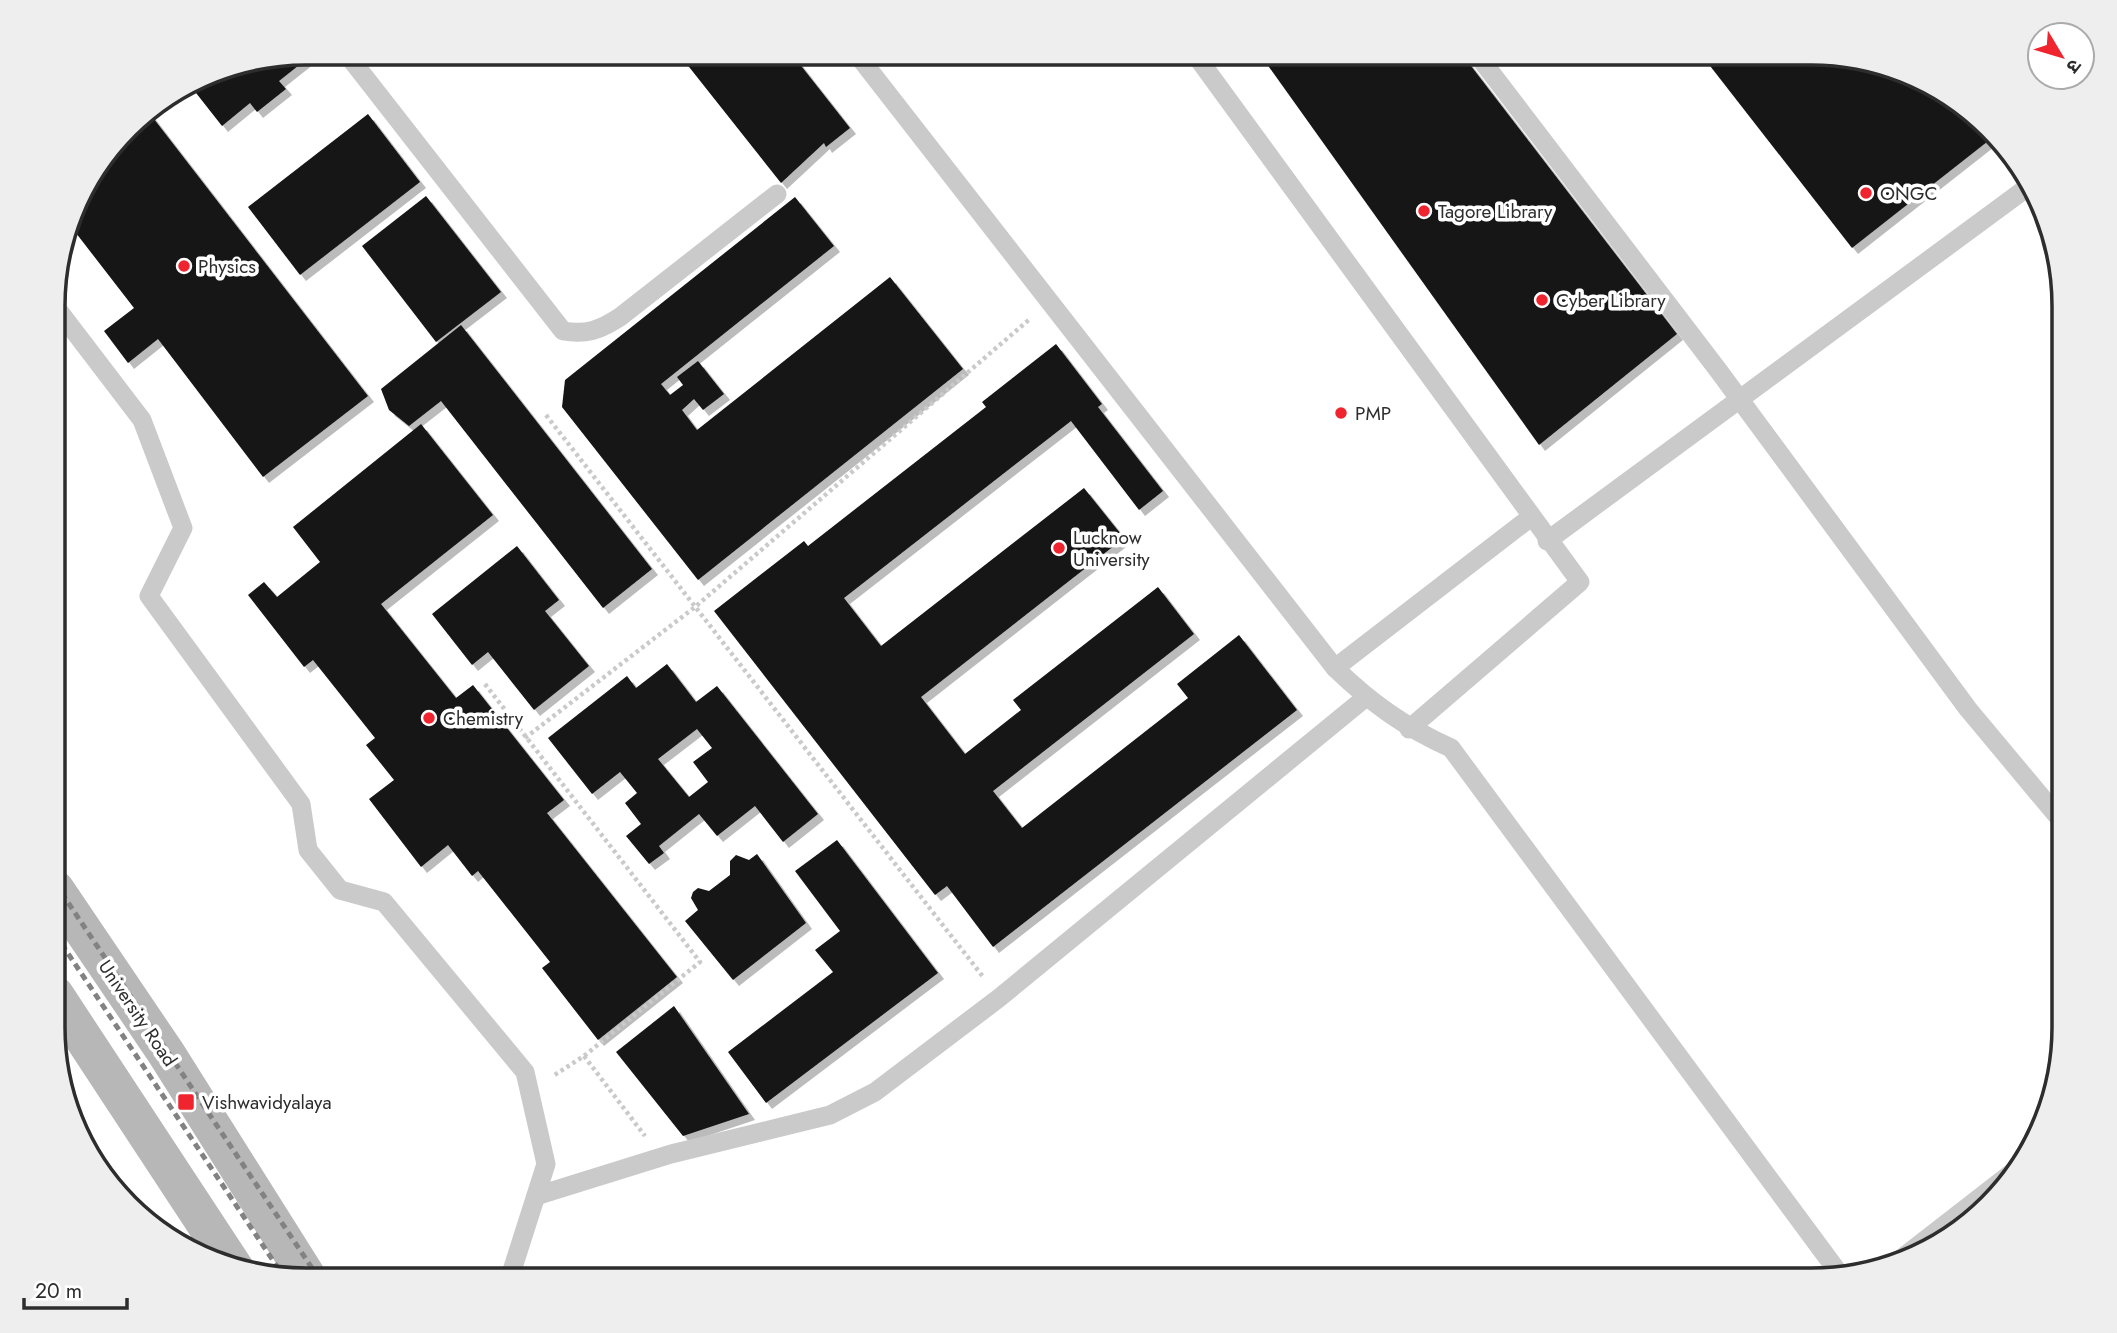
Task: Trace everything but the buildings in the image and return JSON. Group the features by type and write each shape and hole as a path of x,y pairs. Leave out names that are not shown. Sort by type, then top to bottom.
{"main road":[{"name":"University Road","path":"65,904 166,1053 301,1268"},
{"path":"65,1010 225,1254"}],"lane":[{"path":"356,65 563,331 578,334 598,331 620,317 777,194"},
{"path":"866,65 1048,303 1335,668 1365,698 1409,729 1451,748 1834,1267"},
{"path":"1203,65 1547,541 1580,582 1409,729"},
{"path":"1486,65 1739,399 1968,709 2052,810"},
{"path":"1547,541 2023,191"},
{"path":"65,319 142,420 183,528 149,596 301,804 308,850 340,890 384,902 525,1072 546,1164 513,1268"},
{"path":"1335,668 1531,517"},
{"path":"536,1196 661,1157 830,1115 874,1091 999,998 1365,698"},
{"path":"1927,1238 1987,1192"}],"path":[{"path":"525,738 695,607 1048,303"},
{"path":"546,415 999,998"},
{"path":"485,684 701,962 584,1056 529,1091"},
{"path":"584,1056 661,1157"}],"railway":[{"path":"65,898 312,1268"},
{"path":"65,949 277,1266"}],"place":[{"name":"ONGC","path":"1866,193"},
{"name":"Tagore Library","path":"1424,211"},
{"name":"Physics","path":"184,266"},
{"name":"Cyber Library","path":"1542,300"},
{"name":"PMP","path":"1341,413"},
{"name":"Lucknow University","path":"1059,548"},
{"name":"Chemistry","path":"429,718"},
{"name":"Vishwavidyalaya","path":"186,1102"}]}
